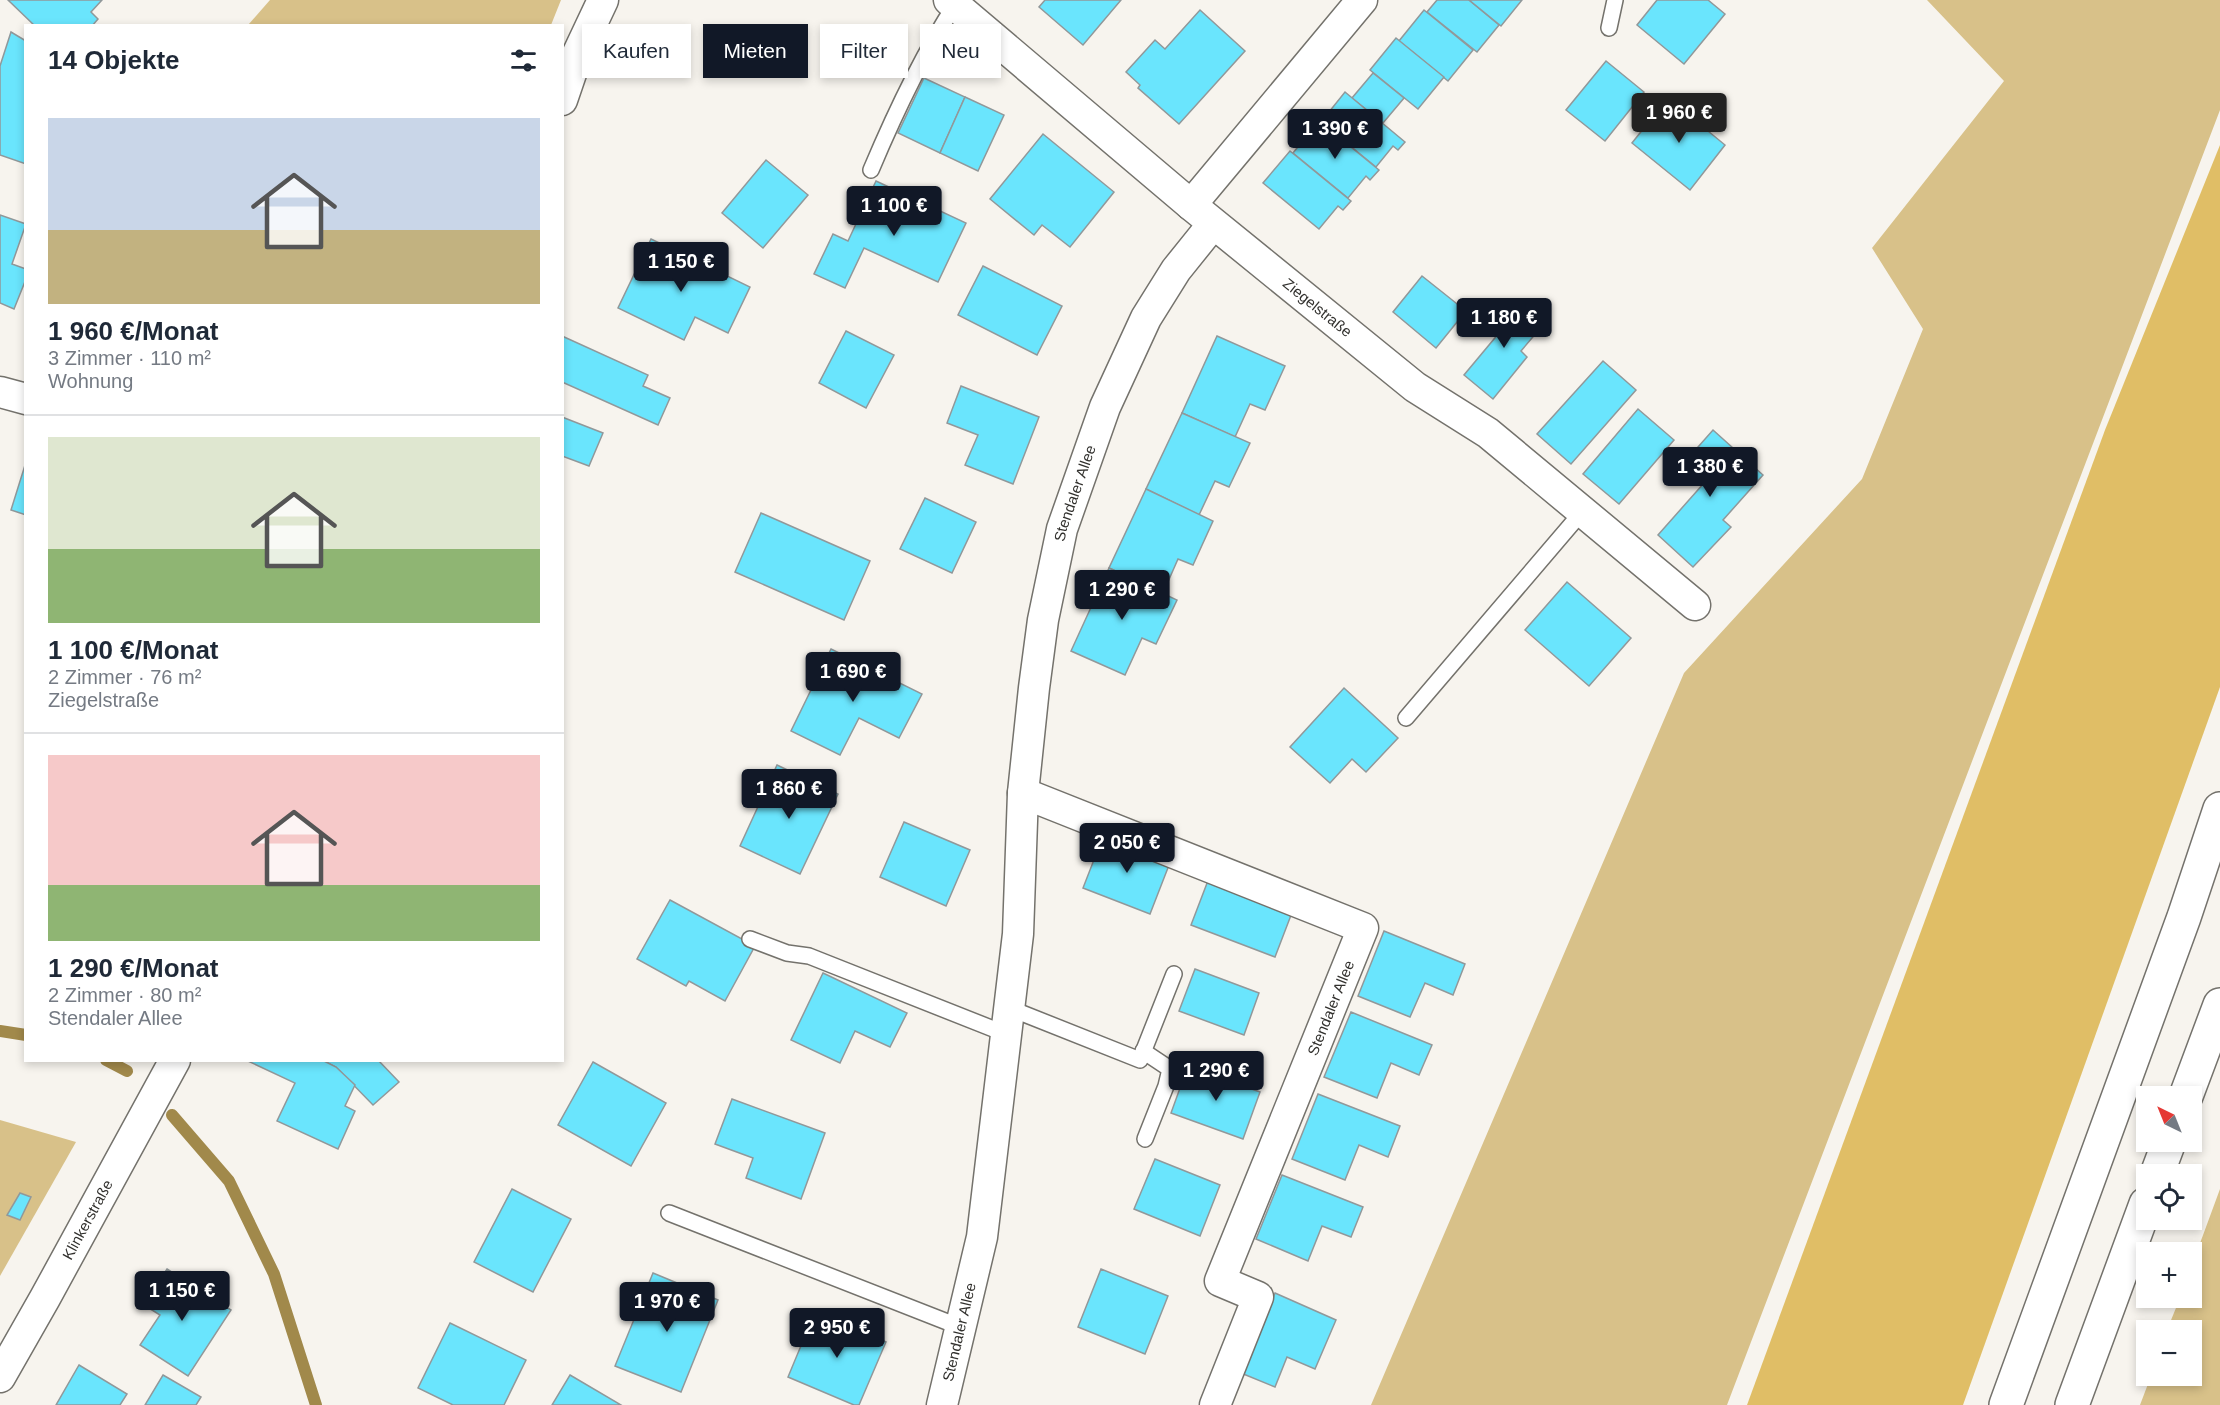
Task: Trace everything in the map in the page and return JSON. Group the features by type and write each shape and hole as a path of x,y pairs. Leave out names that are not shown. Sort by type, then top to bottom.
{"highway":[{"path":"2006,1405 2184,917 2220,809"},
{"path":"2190,1086 2220,1005"},
{"path":"2072,1405 2136,1230"}],"street":[{"path":"564,94 578,53 603,0"},
{"path":"1191,205 1362,0"},
{"name":"Ziegelstraße","path":"952,2 1213,224 1415,387 1488,433 1695,605"},
{"name":"Stendaler Allee","path":"942,1405 982,1237 1018,934 1023,793 1043,620 1062,529 1105,406 1146,318 1176,270 1213,224"},
{"path":"0,392 24,398"},
{"name":"Stendaler Allee","path":"1023,793 1363,928 1220,1281 1258,1297 1215,1405"},
{"name":"Klinkerstraße","path":"0,1377 174,1062"}],"lane":[{"path":"1610,28 1615,0"},
{"path":"872,170 887,133 952,2"},
{"path":"1406,718 1582,512"},
{"path":"750,939 1007,1021 1140,1060 1174,974"},
{"path":"1143,1051 1170,1069 1166,1086 1145,1139"},
{"path":"669,1213 960,1327"}],"shaded area":[{"path":"270,0 561,0 551,24 249,24"},
{"path":"1927,0 2220,0 2220,110 1727,1405 1371,1405 1684,673 1862,479 1923,329 1872,248 2004,81"},
{"path":"2220,145 2220,687 1963,1405 1747,1405 2105,430"},
{"path":"0,1120 76,1142 0,1276"},
{"path":"2220,1189 2220,1405 2140,1405 2147,1386 2202,1386 2202,1320 2171,1320 2176,1308 2202,1308 2200,1242"}],"building":[{"path":"8,0 102,0 91,12 98,19 94,24 33,24"},
{"path":"1045,0 1121,0 1083,45 1039,7"},
{"path":"1437,0 1469,0 1499,25 1477,52 1427,12"},
{"path":"1469,0 1522,0 1501,26"},
{"path":"1657,0 1708,0 1725,14 1684,64 1637,25"},
{"path":"1200,10 1245,51 1179,124 1138,88 1140,85 1126,72 1155,40 1165,49"},
{"path":"1424,10 1473,50 1448,81 1399,41"},
{"path":"11,32 24,40 24,163 0,155 0,66"},
{"path":"1396,38 1444,77 1418,109 1370,70"},
{"path":"1606,61 1644,92 1605,141 1566,110"},
{"path":"1373,73 1404,98 1383,123 1352,98"},
{"path":"924,78 965,97 940,153 898,133"},
{"path":"1345,92 1405,142 1398,150 1393,146 1376,167 1321,122"},
{"path":"965,97 1004,115 978,171 940,153"},
{"path":"1668,98 1725,145 1690,190 1632,143"},
{"path":"1319,121 1379,170 1370,180 1366,176 1348,198 1293,153"},
{"path":"1043,134 1114,192 1070,247 1042,225 1034,235 990,199"},
{"path":"1290,151 1351,201 1343,210 1338,206 1319,229 1263,183"},
{"path":"766,160 808,195 763,248 722,213"},
{"path":"876,181 966,223 938,282 864,248 845,288 814,274 833,234 848,241"},
{"path":"0,215 24,223 24,230 12,264 24,268 24,284 14,309 0,303"},
{"path":"651,239 750,287 728,333 695,317 684,340 618,308"},
{"path":"983,266 1062,306 1037,355 958,315"},
{"path":"1422,276 1466,311 1436,348 1393,312"},
{"path":"1511,299 1543,325 1521,351 1527,357 1493,399 1464,375 1499,333 1490,326"},
{"path":"846,331 894,355 866,408 819,383"},
{"path":"1217,336 1285,366 1265,410 1250,404 1235,437 1182,413"},
{"path":"564,337 648,375 643,386 670,398 658,425 564,383"},
{"path":"1603,361 1636,390 1571,464 1537,434"},
{"path":"961,386 1039,417 1013,484 965,465 978,435 947,423"},
{"path":"1638,409 1674,440 1619,504 1583,474"},
{"path":"1182,413 1250,443 1229,487 1215,481 1199,515 1146,489"},
{"path":"564,418 603,433 589,466 564,457"},
{"path":"1713,430 1763,475 1723,520 1731,527 1693,567 1658,535 1704,483 1683,464"},
{"path":"24,468 24,514 11,510"},
{"path":"1146,489 1213,521 1193,565 1178,559 1163,593 1109,568"},
{"path":"925,498 976,522 952,573 900,549"},
{"path":"761,513 870,561 844,620 735,572"},
{"path":"1109,568 1177,600 1156,644 1142,638 1125,675 1071,651"},
{"path":"1567,582 1631,638 1589,686 1525,630"},
{"path":"831,649 922,694 899,738 859,718 840,755 791,731"},
{"path":"1344,688 1398,738 1366,772 1352,759 1330,783 1290,747"},
{"path":"777,765 838,794 800,874 740,846"},
{"path":"904,822 970,850 946,906 880,877"},
{"path":"1104,834 1171,860 1150,914 1083,888"},
{"path":"1209,878 1293,910 1275,957 1191,925"},
{"path":"670,900 755,946 725,1001 689,981 686,986 637,959"},
{"path":"1384,931 1465,964 1453,995 1425,983 1410,1017 1358,996"},
{"path":"1195,969 1259,993 1244,1035 1179,1011"},
{"path":"823,973 907,1013 890,1047 855,1031 840,1063 791,1040"},
{"path":"1351,1012 1432,1045 1419,1075 1391,1063 1377,1098 1324,1077"},
{"path":"250,1062 326,1062 336,1067 355,1085 345,1106 355,1111 338,1149 277,1121 295,1083"},
{"path":"326,1062 380,1062 399,1082 373,1105 336,1067"},
{"path":"593,1062 666,1103 631,1166 558,1125"},
{"path":"1188,1066 1260,1092 1243,1139 1171,1113"},
{"path":"1318,1094 1400,1126 1388,1157 1359,1145 1345,1180 1292,1159"},
{"path":"732,1099 825,1133 801,1199 746,1178 753,1158 715,1144"},
{"path":"1155,1159 1220,1185 1200,1236 1134,1209"},
{"path":"1282,1175 1363,1207 1351,1237 1322,1226 1308,1261 1256,1239"},
{"path":"512,1189 571,1219 533,1292 474,1262"},
{"path":"20,1193 31,1197 20,1220 7,1215"},
{"path":"167,1269 231,1310 188,1376 140,1345 160,1315 144,1305"},
{"path":"1101,1269 1168,1296 1145,1354 1078,1327"},
{"path":"653,1273 718,1300 681,1392 615,1366"},
{"path":"1275,1293 1336,1320 1315,1369 1287,1357 1275,1387 1241,1373"},
{"path":"815,1312 886,1342 859,1405 854,1405 788,1377"},
{"path":"450,1323 526,1360 504,1405 453,1405 418,1388"},
{"path":"79,1365 127,1394 120,1405 56,1405"},
{"path":"163,1375 201,1397 196,1405 145,1405"},
{"path":"570,1375 621,1405 552,1405"}],"waterway":[{"path":"0,1031 24,1035"},
{"path":"110,1062 127,1071"},
{"path":"172,1115 229,1181 274,1274 316,1405"}]}
